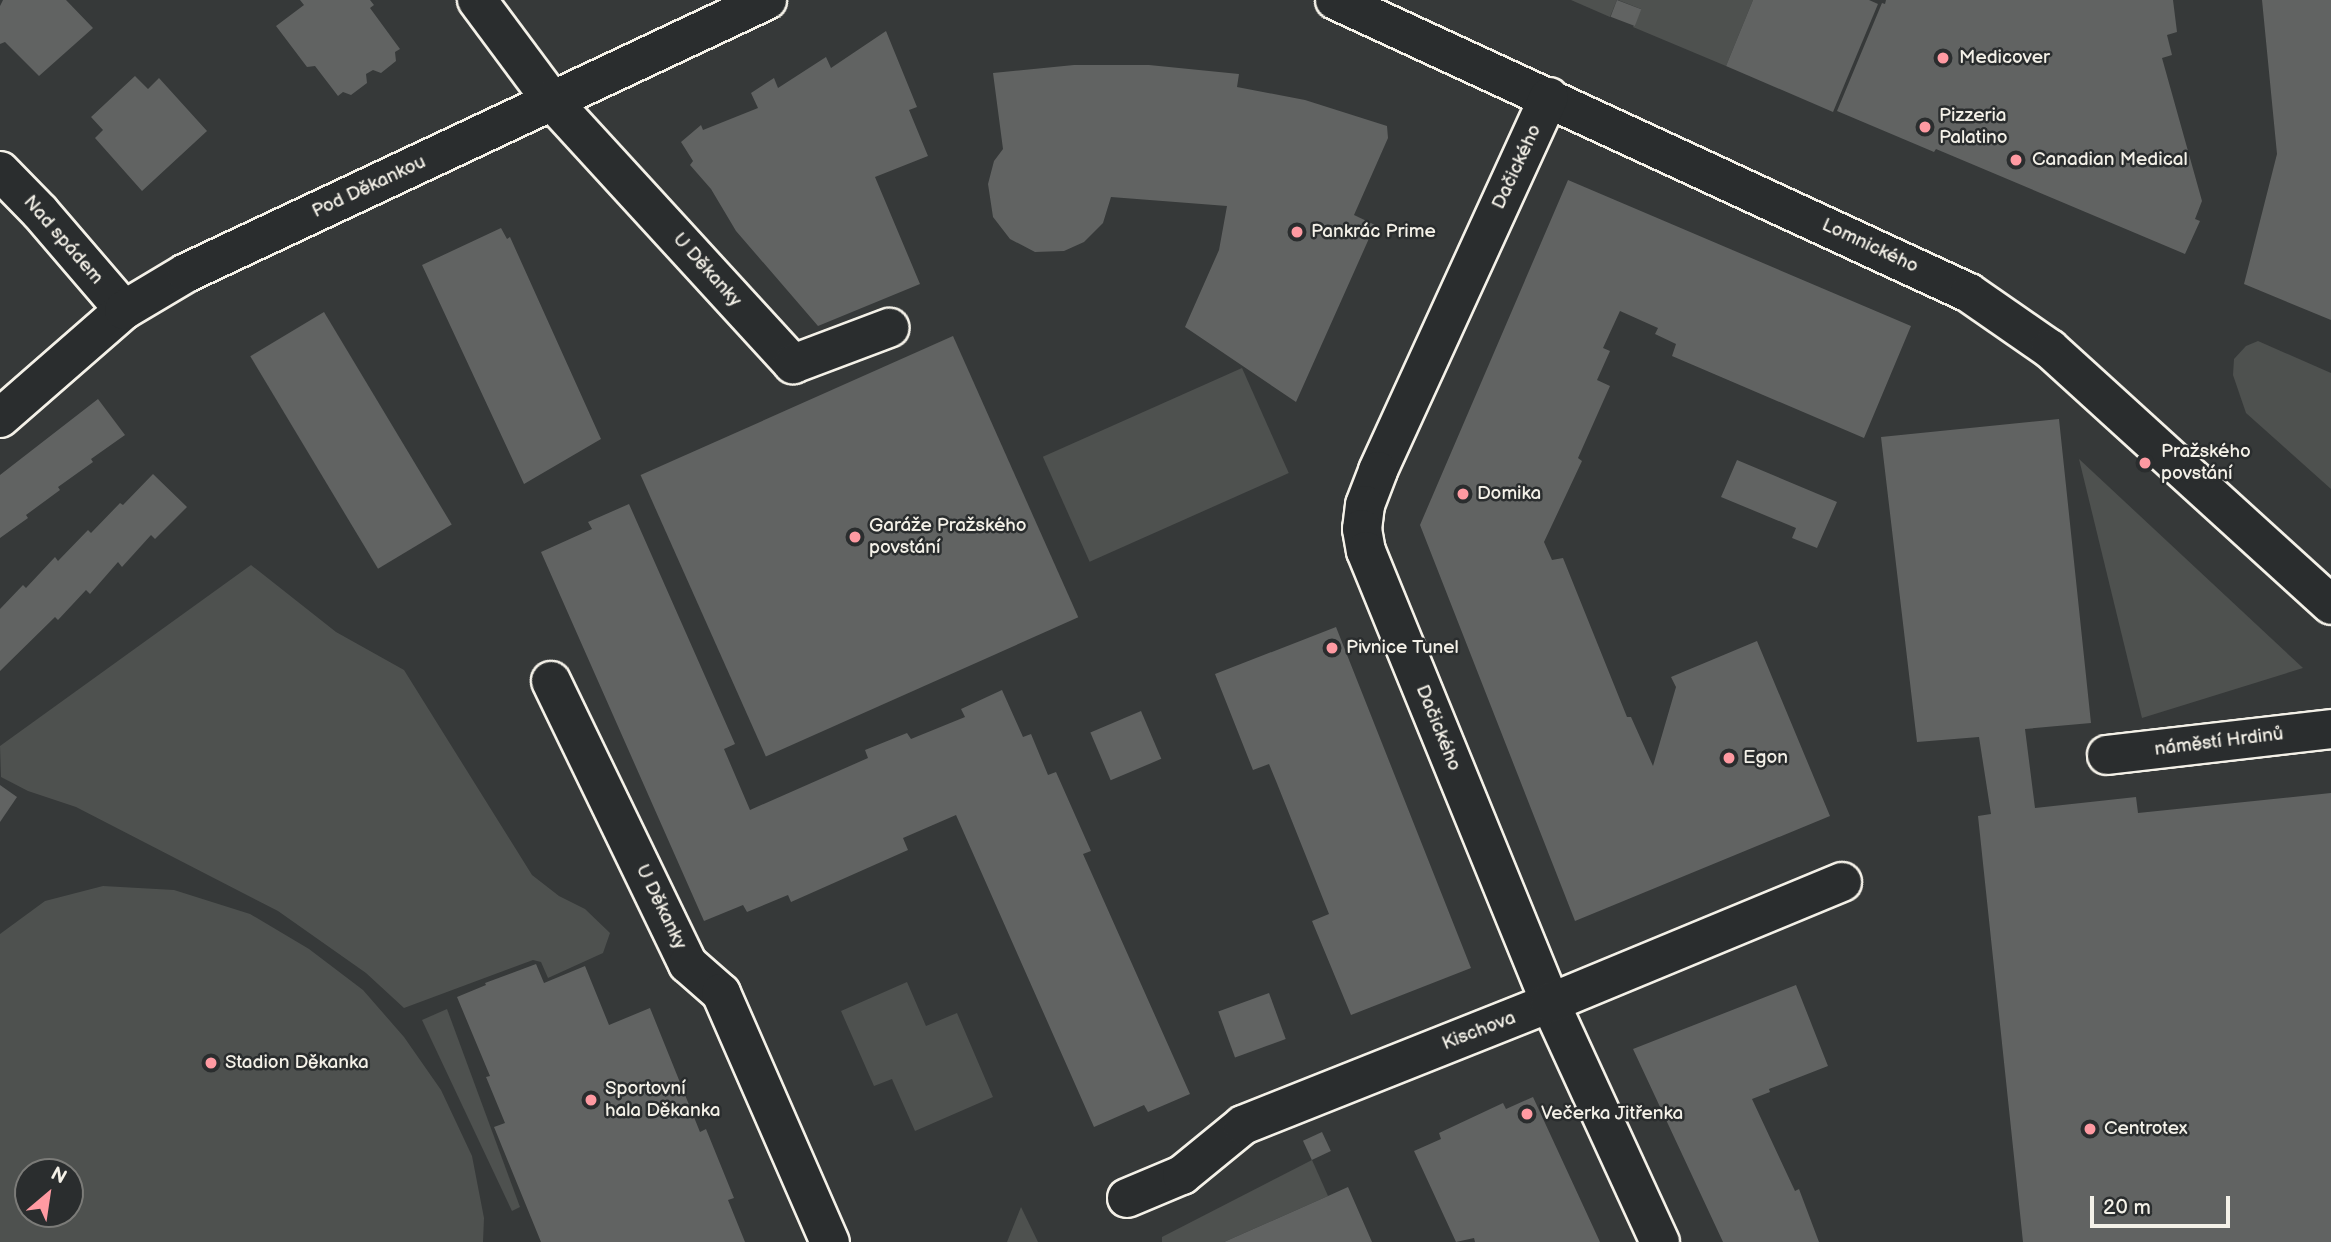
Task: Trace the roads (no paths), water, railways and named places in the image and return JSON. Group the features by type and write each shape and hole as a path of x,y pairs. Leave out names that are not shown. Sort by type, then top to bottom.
{"street":[{"path":"477,0 552,101"},
{"name":"Pod Děkankou","path":"0,418 124,310 186,273 767,0"},
{"name":"Lomnického","path":"1335,0 1969,293 2050,349 2331,605"},
{"name":"Dačického","path":"1549,97 1378,471 1365,505 1362,529 1366,551 1550,1003 1660,1242"},
{"name":"U Děkanky","path":"552,101 793,364 889,328"},
{"name":"Nad spádem","path":"0,171 40,212 124,310"},
{"name":"U Děkanky","path":"551,681 688,964 721,993 830,1242"},
{"name":"náměstí Hrdinů","path":"2107,755 2331,729"},
{"name":"Kischova","path":"1127,1198 1182,1175 1242,1125 1550,1003 1842,882"}],"place":[{"name":"Medicover","path":"1943,58"},
{"name":"Pizzeria Palatino","path":"1925,127"},
{"name":"Canadian Medical","path":"2016,160"},
{"name":"Pankrác Prime","path":"1297,232"},
{"name":"Pražského povstání","path":"2145,463"},
{"name":"Domika","path":"1463,494"},
{"name":"Garáže Pražského povstání","path":"855,537"},
{"name":"Pivnice Tunel","path":"1332,648"},
{"name":"Egon","path":"1729,758"},
{"name":"Stadion Děkanka","path":"211,1063"},
{"name":"Sportovní hala Děkanka","path":"591,1100"},
{"name":"Večerka Jitřenka","path":"1527,1114"},
{"name":"Centrotex","path":"2090,1129"}]}
